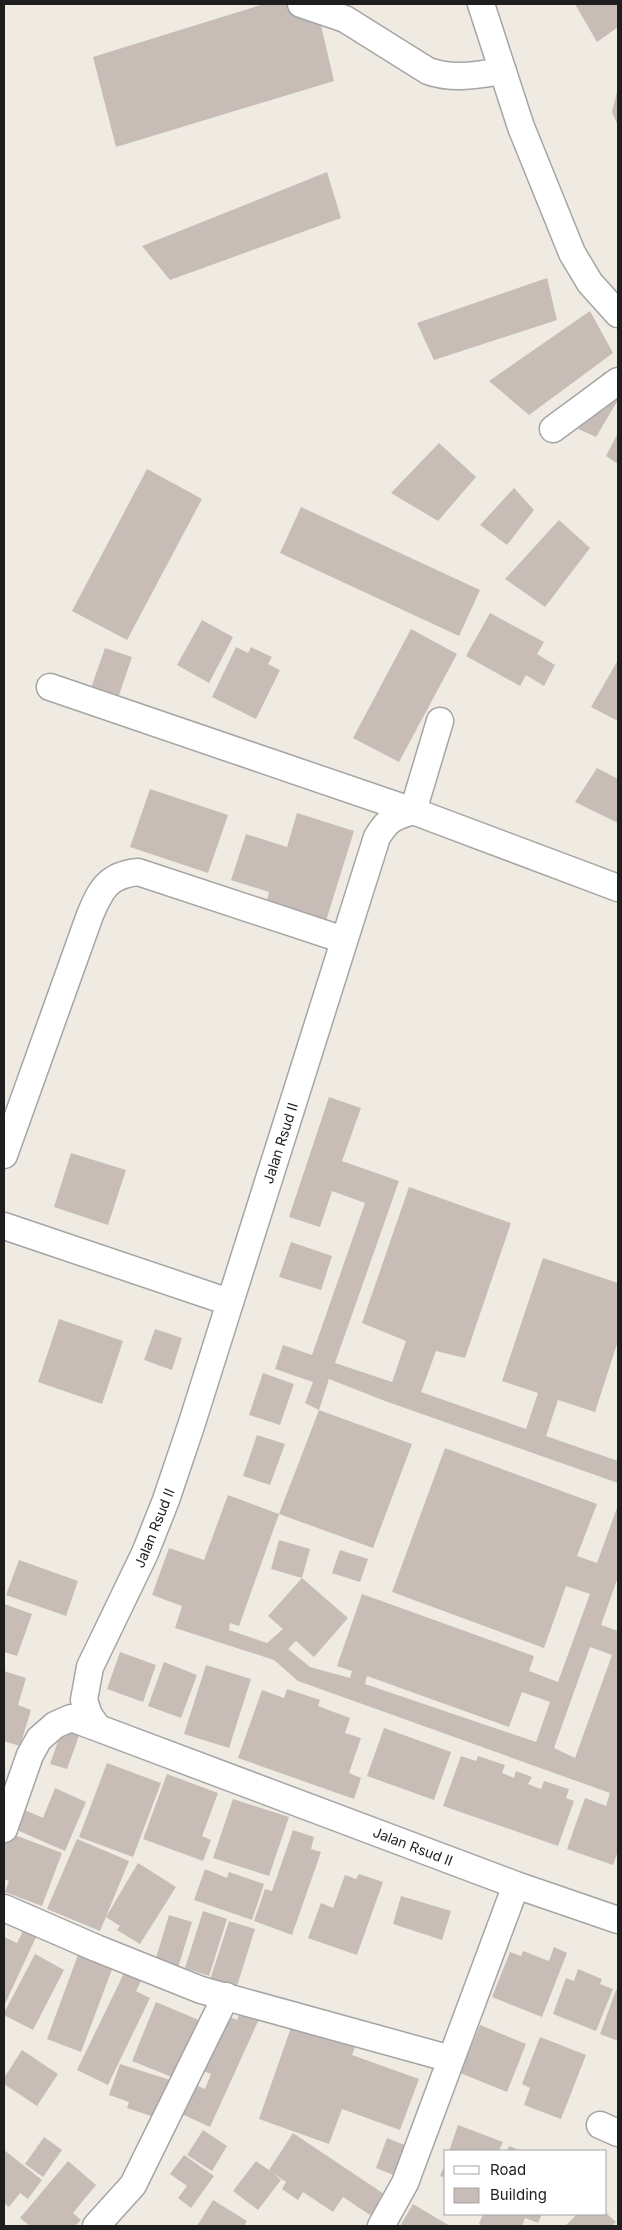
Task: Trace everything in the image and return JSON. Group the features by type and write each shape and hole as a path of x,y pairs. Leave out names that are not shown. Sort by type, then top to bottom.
{"street":[{"path":"301,4 346,19 428,71 440,75 454,77 503,71"},
{"path":"481,4 521,127 572,253 590,283 618,314"},
{"path":"553,429 618,381"},
{"path":"50,687 413,811 618,888"},
{"path":"413,811 440,721"},
{"name":"Jalan Rsud II","path":"413,811 393,817 385,824 377,837 166,1500 145,1553 90,1666 84,1700 89,1715 98,1728 516,1885 618,1920"},
{"path":"4,1155 95,903 112,879 122,874 138,872 344,940"},
{"path":"4,1226 229,1302"},
{"path":"4,1829 30,1755 47,1730 71,1718 98,1728"},
{"path":"381,2226 405,2184 516,1885"},
{"path":"4,1908 201,1990 451,2060"},
{"path":"96,2226 133,2185 226,1996"}],"building":[{"path":"264,4 316,4 334,81 116,147 93,57"},
{"path":"575,4 618,4 618,27 597,42"},
{"path":"618,88 618,126 612,112"},
{"path":"327,172 341,218 170,280 142,246"},
{"path":"547,278 557,320 434,360 417,323"},
{"path":"590,311 613,353 529,415 489,381"},
{"path":"604,372 618,382 618,400 596,437 563,422"},
{"path":"618,433 618,464 606,456"},
{"path":"439,443 476,477 438,521 391,493"},
{"path":"147,469 202,499 127,640 72,611"},
{"path":"514,488 534,510 507,545 480,525"},
{"path":"301,507 480,590 459,636 280,553"},
{"path":"559,520 590,548 545,607 505,579"},
{"path":"490,613 544,642 537,654 555,665 544,686 526,675 520,686 466,656"},
{"path":"202,620 233,637 209,683 177,665"},
{"path":"411,629 457,654 399,762 353,738"},
{"path":"236,647 248,653 251,647 272,657 268,664 280,670 256,719 212,697"},
{"path":"105,648 132,657 118,698 91,688"},
{"path":"618,660 618,721 591,707"},
{"path":"597,768 618,779 618,823 575,802"},
{"path":"150,789 228,815 208,873 130,847"},
{"path":"297,813 354,831 325,924 266,905 269,892 231,880 246,834 287,847"},
{"path":"329,1097 361,1108 342,1161 399,1181 335,1363 392,1382 406,1341 362,1323 409,1187 511,1223 465,1358 436,1351 421,1392 526,1429 538,1393 502,1381 543,1258 618,1283 618,1341 595,1412 558,1400 546,1436 618,1461 618,1483 385,1401 329,1379 319,1410 305,1403 313,1382 275,1369 283,1345 312,1355 365,1203 332,1191 320,1227 289,1217"},
{"path":"71,1153 126,1170 108,1225 54,1207"},
{"path":"291,1242 332,1256 321,1290 279,1277"},
{"path":"59,1319 123,1341 102,1404 38,1382"},
{"path":"155,1329 182,1338 172,1370 144,1360"},
{"path":"263,1373 294,1384 280,1425 249,1415"},
{"path":"319,1410 412,1444 373,1548 279,1514"},
{"path":"257,1435 285,1444 270,1485 243,1476"},
{"path":"445,1448 597,1504 577,1556 597,1563 618,1505 618,1577 601,1625 618,1631 618,1851 613,1865 567,1849 585,1798 606,1806 610,1793 298,1681 274,1660 175,1628 182,1606 152,1595 169,1548 204,1560 228,1495 279,1514 239,1626 230,1623 229,1630 267,1643 283,1629 268,1616 302,1578 348,1618 314,1657 296,1641 288,1649 310,1667 350,1678 352,1671 337,1666 362,1594 534,1656 529,1671 558,1682 590,1594 566,1586 544,1648 392,1592","holes":["590,1647 612,1655 575,1758 554,1748","367,1676 509,1727 522,1692 550,1702 536,1742 365,1684"]},
{"path":"279,1540 310,1549 302,1578 271,1569"},
{"path":"340,1550 368,1559 360,1582 332,1573"},
{"path":"19,1560 78,1581 66,1616 6,1595"},
{"path":"4,1604 32,1614 17,1656 4,1652"},
{"path":"120,1652 156,1665 143,1702 107,1689"},
{"path":"164,1662 197,1675 181,1718 148,1706"},
{"path":"206,1665 251,1679 229,1748 184,1734"},
{"path":"4,1671 26,1678 18,1705 31,1710 20,1746 4,1741"},
{"path":"287,1689 320,1700 318,1706 350,1718 345,1733 361,1738 349,1773 361,1778 354,1799 238,1758 262,1690 284,1698"},
{"path":"63,1727 80,1733 67,1769 50,1764"},
{"path":"384,1728 451,1752 434,1800 367,1776"},
{"path":"461,1756 476,1761 478,1756 505,1765 502,1773 514,1778 516,1771 532,1777 528,1784 541,1789 544,1781 569,1789 566,1798 574,1801 558,1846 443,1806"},
{"path":"107,1763 161,1783 133,1857 79,1837"},
{"path":"167,1774 218,1793 202,1836 211,1840 203,1861 143,1839"},
{"path":"55,1788 86,1802 65,1851 10,1827 18,1807 43,1818"},
{"path":"233,1799 289,1817 269,1876 213,1858"},
{"path":"293,1830 314,1837 311,1849 321,1852 292,1935 254,1921 265,1889 272,1891"},
{"path":"7,1832 62,1853 42,1906 5,1892 9,1881 4,1879 4,1840"},
{"path":"77,1839 129,1861 100,1931 47,1909"},
{"path":"138,1863 176,1887 140,1944 117,1930 120,1926 106,1917"},
{"path":"205,1869 227,1878 229,1872 264,1884 252,1920 194,1900"},
{"path":"359,1874 383,1882 357,1955 308,1938 321,1903 333,1908 345,1875 356,1879"},
{"path":"401,1896 451,1911 442,1940 393,1924"},
{"path":"203,1911 227,1919 209,1976 185,1968"},
{"path":"169,1915 192,1922 178,1968 155,1961"},
{"path":"229,1921 255,1929 236,1989 210,1980"},
{"path":"25,1927 38,1933 4,2006 4,1937 17,1943"},
{"path":"554,1947 567,1953 542,2017 492,1997 510,1952 521,1956 523,1951 549,1961"},
{"path":"79,1952 114,1964 81,2052 47,2039"},
{"path":"35,1954 64,1970 33,2030 4,2015 4,2013"},
{"path":"126,1969 143,1977 136,1991 150,1998 108,2085 77,2070"},
{"path":"578,1969 602,1979 600,1984 613,1989 596,2031 553,2014 566,1978 574,1981"},
{"path":"616,1990 618,1991 618,2041 600,2034"},
{"path":"156,2002 208,2024 177,2079 132,2061"},
{"path":"241,2009 260,2017 210,2127 173,2110 186,2081 205,2089 211,2074 198,2069 223,2014 237,2020"},
{"path":"294,2019 357,2041 352,2055 419,2079 400,2130 342,2109 329,2144 259,2119"},
{"path":"480,2025 526,2044 507,2092 460,2073"},
{"path":"540,2037 586,2055 561,2119 524,2105 530,2088 522,2084"},
{"path":"22,2050 58,2074 37,2106 4,2084 4,2078"},
{"path":"120,2064 173,2081 160,2119 127,2108 129,2102 109,2095"},
{"path":"458,2125 503,2142 499,2150 449,2150"},
{"path":"203,2130 227,2146 212,2171 187,2155"},
{"path":"293,2133 387,2196 373,2217 343,2197 333,2212 303,2192 298,2200 282,2189 286,2182 273,2173 281,2180 258,2210 233,2191 256,2161 269,2170"},
{"path":"44,2137 62,2150 43,2177 25,2164"},
{"path":"387,2138 407,2146 396,2176 376,2168"},
{"path":"509,2146 519,2150 507,2150"},
{"path":"4,2150 42,2180 28,2199 20,2193 9,2207 4,2203"},
{"path":"184,2155 214,2176 191,2208 178,2198 187,2186 170,2174"},
{"path":"68,2161 96,2185 73,2213 81,2220 75,2226 30,2226 20,2218"},
{"path":"444,2166 444,2177 440,2176"},
{"path":"213,2200 247,2221 244,2226 197,2226"},
{"path":"413,2204 450,2226 400,2226"},
{"path":"607,2214 616,2222 612,2226 565,2226 576,2215"},
{"path":"483,2215 542,2215 538,2223 525,2218 522,2226 484,2226 479,2224"}]}
